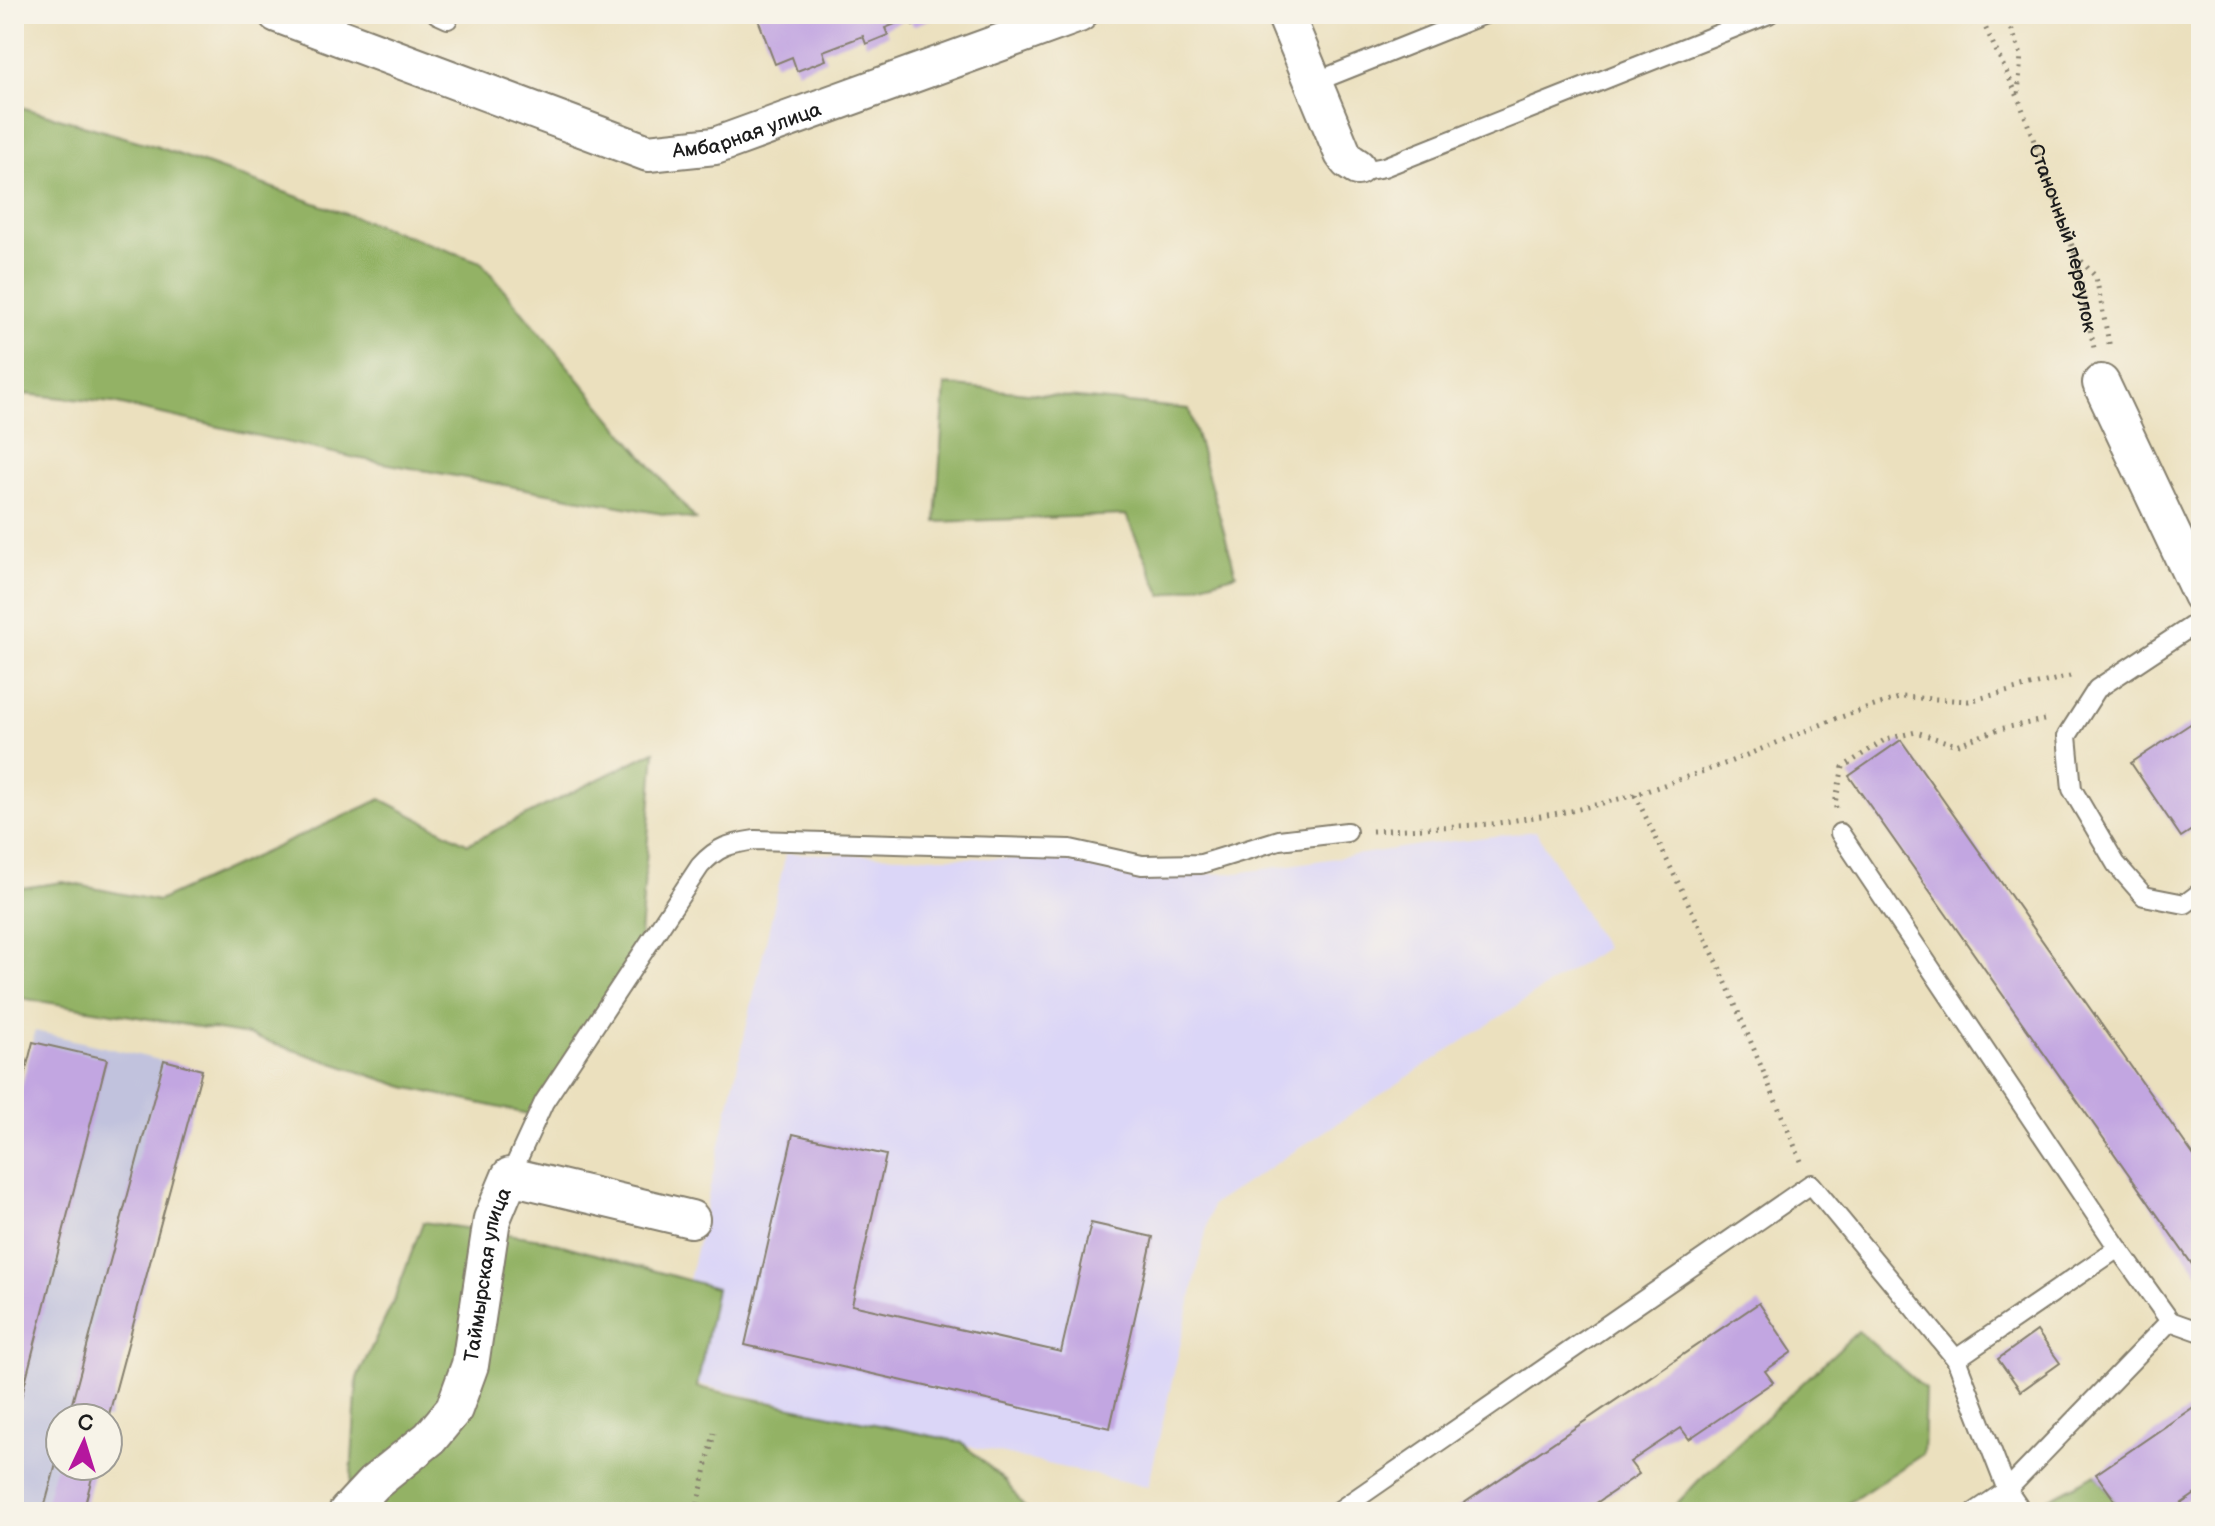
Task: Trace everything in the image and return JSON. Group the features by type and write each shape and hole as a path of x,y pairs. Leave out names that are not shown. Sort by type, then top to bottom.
{"street":[{"name":"Амбарная улица","path":"277,14 648,153 715,146 1079,14"},
{"path":"1285,14 1343,154 1357,167"},
{"path":"2101,383 2201,595"},
{"name":"Таймырская улица","path":"347,1512 374,1483 430,1438 454,1409 470,1365 492,1219 510,1176 691,1219"}],"lane":[{"path":"437,14 448,19 450,14"},
{"path":"1315,82 1485,14"},
{"path":"1357,167 1369,170 1384,167 1769,14"},
{"path":"2201,620 2097,689 2067,736 2072,789 2116,864 2144,896 2185,904 2201,892"},
{"path":"510,1176 544,1102 700,866 712,852 732,843 755,840 1070,849 1142,865 1201,864 1279,840 1347,832"},
{"path":"1840,833 2170,1321 2201,1332"},
{"path":"1337,1512 1811,1184 1956,1359 2007,1490 2022,1512"},
{"path":"1956,1359 2118,1248"},
{"path":"1975,1512 2007,1490 2170,1321"}],"path":[{"name":"Станочный переулок","path":"1979,14 2018,97 2075,254 2101,383"},
{"path":"2006,14 2021,55 2018,97"},
{"path":"2075,254 2096,277 2111,353 2101,383"},
{"path":"1347,832 1492,824 1571,811 1635,795 1727,763 1835,719 1902,697 1969,701 2085,673"},
{"path":"1840,833 1835,803 1843,767 1886,739 1916,732 1956,745 1999,729 2083,712"},
{"path":"1635,795 1718,964 1811,1184"},
{"path":"696,1512 714,1433"}],"shaded area":[{"path":"1536,831 1605,948 1212,1205 1148,1487 667,1377 786,853 1063,860 1134,876 1238,873"},
{"path":"35,1031 202,1070 113,1402 44,1402 44,1482 91,1482 83,1512 14,1512 14,1117"}],"green space":[{"path":"14,105 155,146 481,262 696,520 356,458 113,403 14,393"},
{"path":"945,385 1189,409 1236,574 1162,596 1126,515 936,522"},
{"path":"655,751 640,936 542,1117 405,1087 248,1035 14,997 14,889 63,882 158,901 381,799 468,844"},
{"path":"423,1222 541,1239 716,1288 697,1387 961,1442 1006,1482 1028,1512 349,1512 357,1378 394,1300"},
{"path":"1858,1331 1925,1389 1923,1454 1835,1512 1669,1512 1698,1481"},
{"path":"2096,1474 2123,1512 2046,1512 2040,1503"}],"building":[{"path":"756,14 943,14 913,26 910,18 885,28 888,35 866,44 863,36 823,51 826,60 797,71 792,57 775,64"},
{"path":"2201,717 2201,824 2181,837 2131,763"},
{"path":"1901,740 2201,1166 2201,1277 1849,776"},
{"path":"33,1042 107,1059 15,1422 14,1117"},
{"path":"164,1060 202,1070 112,1402 72,1402"},
{"path":"793,1134 886,1155 852,1305 1061,1352 1091,1223 1153,1237 1110,1428 745,1345"},
{"path":"1759,1303 1792,1352 1765,1371 1773,1382 1689,1439 1681,1428 1630,1462 1639,1474 1583,1512 1451,1512"},
{"path":"2037,1331 2060,1363 2021,1391 1998,1359"},
{"path":"2201,1402 2201,1490 2169,1512 2123,1512 2096,1474"},
{"path":"51,1482 91,1482 83,1512 43,1512"}]}
